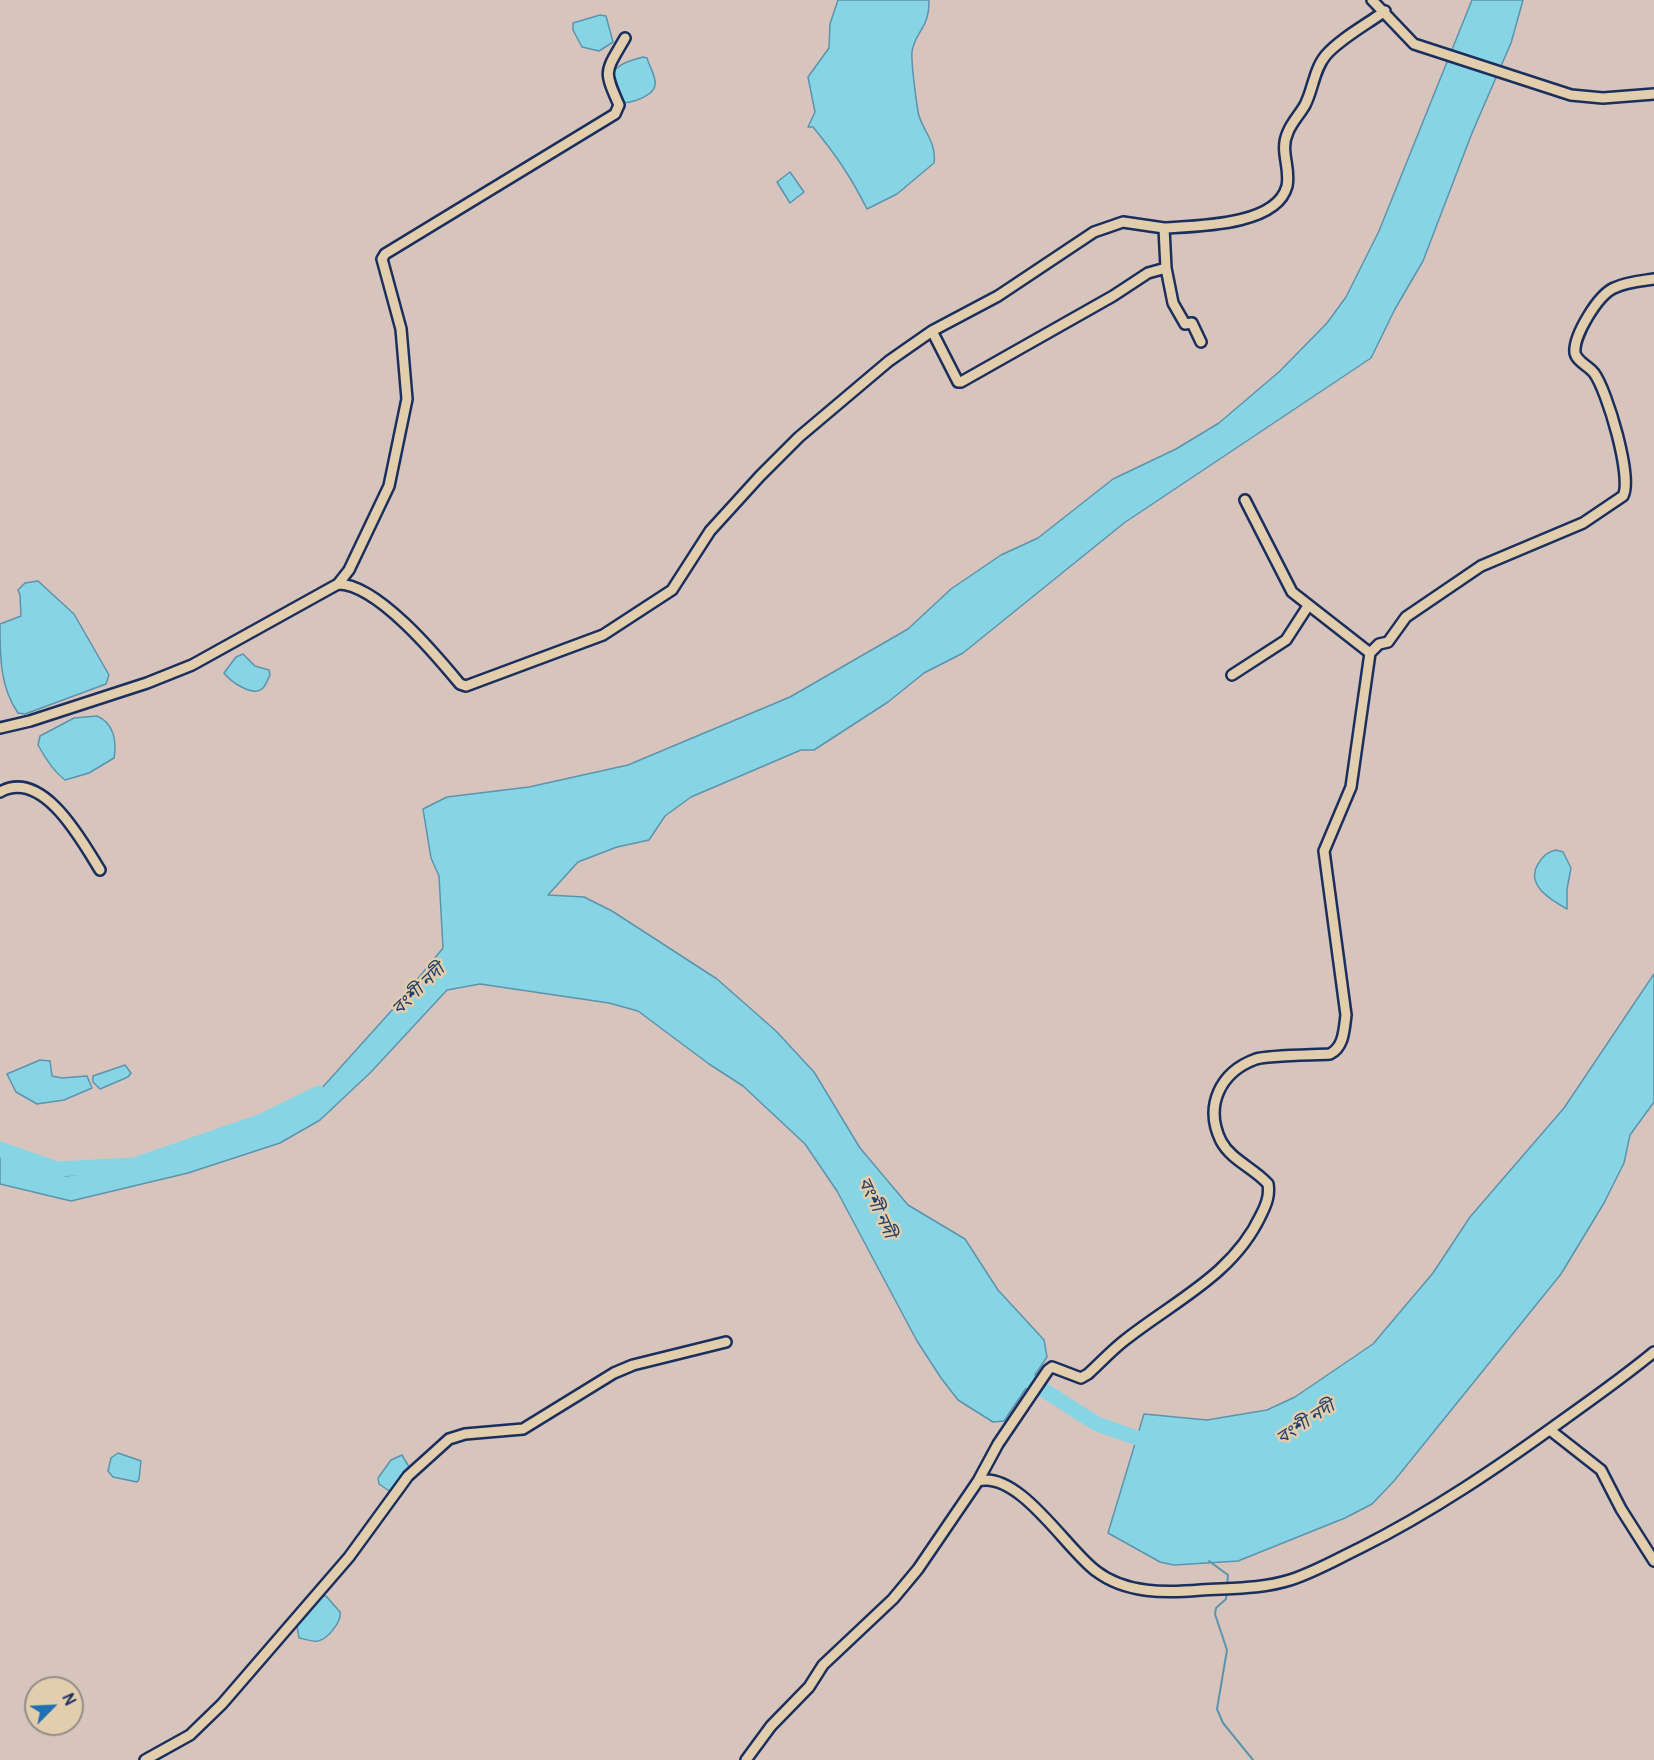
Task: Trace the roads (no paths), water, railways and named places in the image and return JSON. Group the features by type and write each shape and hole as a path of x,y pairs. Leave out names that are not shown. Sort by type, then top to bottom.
{"street":[{"path":"1372,0 1385,11 1404,37 1414,44 1556,92 1603,98 1654,94"},
{"path":"338,584 359,590 390,608 460,684 466,686 603,634 672,590 710,531 760,476 800,437 890,361 932,331 998,296 1094,232 1123,222 1164,228 1219,225 1266,212 1283,194 1287,186 1283,149 1287,132 1306,102 1309,90 1326,55 1385,11"},
{"path":"0,728 30,721 137,686 192,665 338,584 349,570 389,486 407,399 401,329 382,259 385,254 615,114 619,105 609,86 608,70 626,38"},
{"path":"1164,228 1166,268 1174,307 1185,324 1192,323 1202,342"},
{"path":"932,331 958,382 961,382 1113,296 1148,273 1166,268"},
{"path":"746,1760 771,1726 809,1687 823,1665 893,1599 931,1552 978,1481 1034,1386 1052,1367 1081,1378 1123,1341 1182,1302 1238,1254 1256,1228 1267,1203 1268,1184 1259,1173 1233,1156 1221,1141 1214,1099 1221,1086 1244,1065 1258,1058 1330,1054 1337,1049 1343,1037 1346,1015 1324,851 1351,787 1370,654 1379,644 1388,642 1406,617 1481,566 1583,523 1623,496 1625,477 1608,405 1595,375 1577,357 1575,350 1583,323 1609,290 1654,279"},
{"path":"1245,500 1292,592 1370,654"},
{"path":"1232,675 1286,640 1308,606"},
{"path":"0,792 22,787 38,792 64,816 100,870"},
{"path":"145,1760 190,1735 222,1704 349,1557 408,1476 449,1439 465,1434 523,1429 614,1373 633,1365 726,1342"},
{"path":"978,1481 992,1479 1008,1486 1049,1522 1096,1572 1114,1582 1155,1592 1258,1588 1291,1580 1321,1568 1392,1532 1452,1497 1550,1430 1654,1352"},
{"path":"1550,1430 1601,1470 1621,1509 1654,1561"}],"water":[{"path":"838,0 929,0 925,24 913,45 912,57 918,112 933,148 934,163 897,194 867,209 836,157 813,127 808,127 815,112 808,77 829,48 830,24"},
{"path":"1472,0 1523,0 1511,43 1472,133 1423,261 1395,309 1371,358 1124,523 963,653 924,673 888,702 814,750 801,750 691,797 665,816 649,840 617,847 578,862 548,895 584,897 612,911 717,979 776,1031 814,1072 860,1148 908,1205 965,1239 998,1290 1044,1340 1047,1357 1004,1421 993,1422 958,1400 941,1378 917,1341 837,1191 805,1144 743,1086 709,1064 638,1011 609,1003 480,984 447,990 371,1072 320,1120 280,1143 188,1173 71,1201 0,1184 0,1144 14,1156 66,1176 142,1165 279,1116 321,1089 393,1009 443,948 439,876 431,858 423,809 447,797 529,787 628,765 790,697 908,629 951,589 1001,555 1038,538 1113,479 1176,449 1219,423 1280,371 1327,323 1346,297 1379,231"},
{"path":"600,15 606,16 613,42 599,51 582,47 573,30 573,23"},
{"path":"647,58 654,75 655,86 644,97 623,103 611,77 613,72 629,61"},
{"path":"790,172 804,192 790,203 777,182"},
{"path":"38,581 74,614 109,675 106,684 25,714 18,713 4,682 0,624 21,616 18,590 25,583"},
{"path":"243,654 255,666 269,670 270,675 266,684 259,691 242,687 224,673 236,657"},
{"path":"97,716 111,728 115,746 114,758 89,773 65,780 46,759 38,745 40,736 74,718"},
{"path":"1556,850 1563,852 1571,868 1567,889 1567,909 1547,896 1537,885 1535,879 1538,864 1548,853"},
{"path":"1654,974 1654,1102 1630,1135 1624,1163 1604,1203 1561,1274 1394,1481 1372,1504 1345,1518 1238,1561 1174,1565 1160,1562 1108,1533 1144,1414 1207,1420 1267,1410 1295,1397 1373,1344 1433,1273 1470,1217 1564,1108"},
{"path":"40,1060 50,1061 52,1076 62,1078 87,1076 92,1088 64,1100 37,1104 16,1092 7,1074"},
{"path":"125,1065 131,1073 128,1077 100,1089 93,1082 93,1076"},
{"path":"118,1453 141,1461 137,1482 113,1477 108,1471 111,1458"},
{"path":"402,1455 409,1467 391,1492 379,1484 378,1478 391,1460"},
{"path":"323,1596 326,1596 340,1612 337,1625 322,1640 311,1641 299,1638 297,1626 303,1614"}],"waterway":[{"name":"বংশী নদী","path":"0,1149 57,1169 134,1165 262,1121 319,1093"},
{"name":"বংশী নদী","path":"1023,1377 1097,1424 1154,1444"},
{"path":"1209,1561 1228,1575 1227,1585"},
{"path":"1227,1590 1226,1599 1216,1608 1215,1614 1227,1650 1217,1709 1223,1723 1253,1760"}]}
